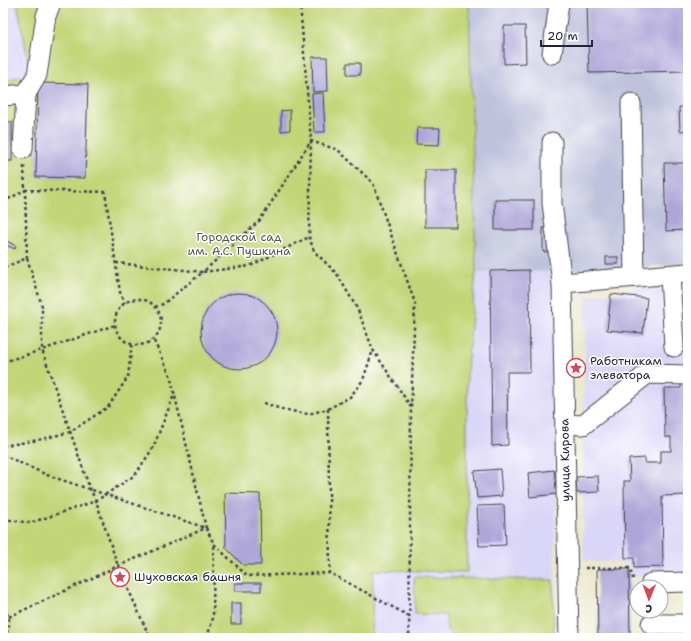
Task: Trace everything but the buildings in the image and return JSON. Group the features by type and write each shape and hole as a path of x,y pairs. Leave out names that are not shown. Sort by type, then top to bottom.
{"street":[{"path":"23,148 26,94 37,75 46,16 51,3"},
{"path":"552,54 559,3"},
{"path":"3,96 26,94"},
{"path":"631,103 634,277"},
{"name":"улица Кирова","path":"552,142 552,202 562,283 569,638"},
{"path":"562,283 679,274 674,347"},
{"path":"565,424 583,425 648,374 688,376"},
{"path":"669,583 688,582"},
{"path":"651,624 688,624"}],"path":[{"path":"300,3 311,141 309,237 314,251 337,274 358,310 373,350 411,407"},
{"path":"155,308 163,304 203,272 260,220 311,141"},
{"path":"311,141 338,150 373,183 415,303 411,407 409,638"},
{"path":"23,148 27,258 42,306 42,350 118,566 150,638"},
{"path":"3,202 25,190 105,192 120,292 125,303"},
{"path":"116,262 203,272 250,266 309,237"},
{"path":"3,268 27,258"},
{"path":"138,299 150,303 155,308 159,313 161,320 158,334 153,339 147,343 139,345 125,342 120,337 115,325 115,318 120,307 131,300 138,299"},
{"path":"3,362 115,325"},
{"path":"153,339 170,375 206,528 214,544 247,576 330,573 409,616"},
{"path":"3,446 38,440 70,432 108,407 128,377 132,344"},
{"path":"264,403 281,409 308,414 328,409 350,397 363,380 373,350"},
{"path":"3,519 30,523 96,501 135,475 153,448 174,394"},
{"path":"328,409 330,573"},
{"path":"3,455 47,475 206,528"},
{"path":"9,617 118,566 206,528"},
{"path":"208,638 212,618 214,544"},
{"path":"567,568 630,568 633,579"},
{"path":"3,608 9,617 10,624 4,638"}],"shaded area":[{"path":"3,3 17,3 31,75 3,80"},
{"path":"469,3 688,3 688,264 578,271 476,273"},
{"path":"556,271 555,638 372,638 372,569 467,569 467,368 474,273"},
{"path":"688,280 688,575 671,577 634,577 628,563 583,561 583,425 586,297"}],"green space":[{"name":"Городской сад им. А.С. Пушкина","path":"17,3 469,3 476,272 467,369 467,572 373,570 372,638 3,638 3,80 31,75"},
{"path":"414,577 553,580 554,634 552,638 454,638 447,630 446,615 415,614"}],"place":[{"name":"Работникам элеватора","path":"576,368"},
{"name":"Шуховская башня","path":"120,577"}]}
